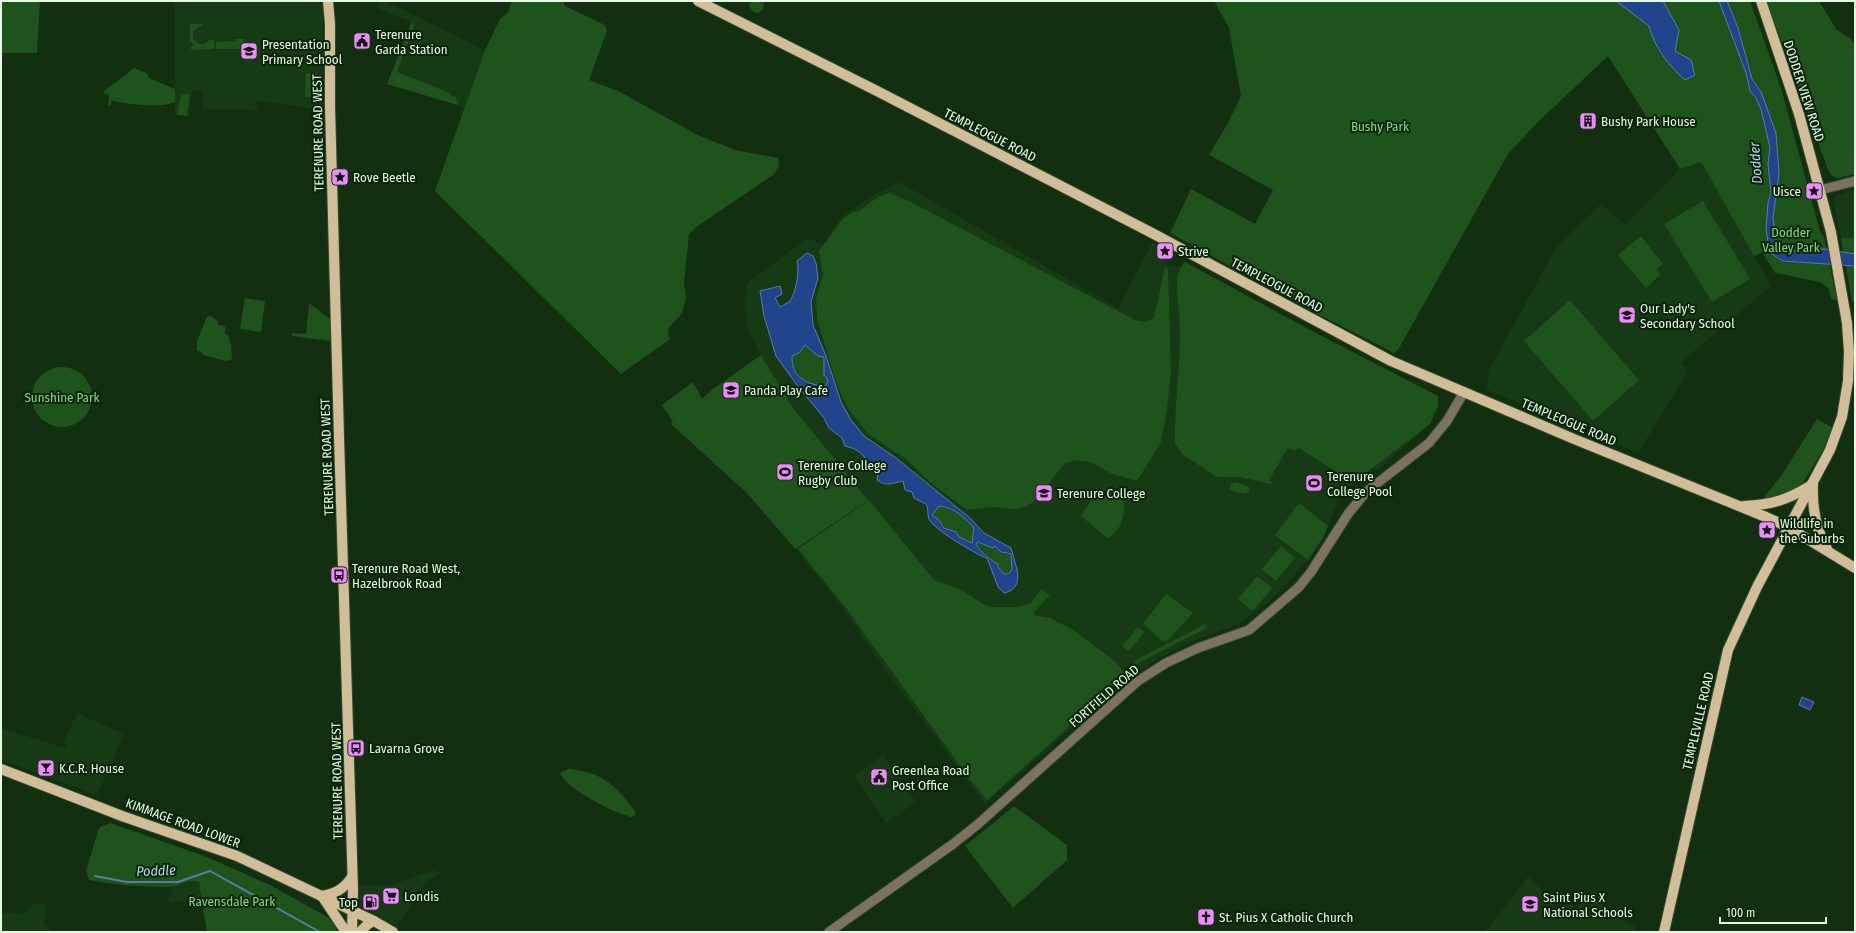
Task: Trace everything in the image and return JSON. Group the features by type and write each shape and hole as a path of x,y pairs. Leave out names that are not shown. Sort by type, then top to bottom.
{"main road":[{"name":"TERENURE ROAD WEST","path":"328,1 330,24 330,131 349,726 353,912 352,932"},
{"name":"TEMPLEOGUE ROAD","path":"698,1 877,91 1152,233 1391,361 1788,527 1855,568"},
{"name":"DODDER VIEW ROAD","path":"1761,1 1799,114 1820,190 1839,272"},
{"name":"TEMPLEVILLE ROAD","path":"1664,932 1728,650 1740,620 1836,435 1848,381 1848,338 1839,272"},
{"path":"1738,506 1771,504 1798,494 1811,483"},
{"path":"1811,483 1813,509 1821,537 1828,551"},
{"name":"KIMMAGE ROAD LOWER","path":"1,769 122,816 237,856 353,912"},
{"path":"346,932 336,915 321,896 338,892 348,884 352,877"},
{"path":"353,912 374,921 393,932"},
{"path":"360,932 368,924 374,921"}],"street":[{"path":"1820,190 1855,181"},
{"name":"FORTFIELD ROAD","path":"829,932 953,844 977,825 1138,681 1166,663 1198,648 1249,630 1284,601 1299,587 1311,572 1348,514 1366,492 1429,443 1447,421 1464,392"}],"shaded area":[{"name":"Presentation Primary School","path":"175,1 323,1 324,108 317,107 316,109 257,101 257,110 203,109 203,91 192,91 189,117 175,115"},
{"path":"378,1 383,1 410,13 485,50 465,108 387,84 412,22 377,8"},
{"name":"Our Lady's Secondary School","path":"1701,162 1771,286 1680,363 1688,371 1638,453 1485,389 1491,366 1556,248 1601,204 1625,225 1680,169"},
{"name":"Terenure College","path":"899,182 1118,308 1152,243 1161,247 1167,254 1167,265 1179,267 1185,262 1312,331 1438,396 1438,406 1430,424 1379,469 1360,478 1341,493 1324,536 1311,557 1270,601 1239,624 1193,641 1161,657 1121,682 1044,753 985,804 878,660 837,600 795,549 747,493 671,424 699,402 693,382 702,399 713,389 761,355 748,329 745,307 746,284 808,238 823,245 842,216 870,197"},
{"path":"1855,189 1855,238 1841,238 1834,201 1836,196"},
{"path":"77,713 124,734 97,795 1,760 1,728 65,748 66,744 63,743"},
{"path":"883,755 916,802 886,823 854,776"},
{"path":"433,870 441,873 427,880 397,926 360,906 358,885 391,885"},
{"name":"Saint Pius X National Schools","path":"1529,875 1559,911 1570,902 1577,909 1578,905 1593,889 1613,915 1636,927 1634,932 1485,932"},
{"path":"194,881 199,882 202,899 169,903 168,895 172,894 171,887"},
{"path":"36,903 46,905 44,923 51,932 1,932 1,913 25,914 26,910"}],"green space":[{"path":"1,1 40,1 37,53 1,53"},
{"path":"512,1 563,1 565,6 605,25 607,31 589,80 618,91 698,135 735,150 778,158 778,167 773,175 695,228 689,235 684,283 686,299 682,313 669,328 668,334 670,339 621,374 435,191 485,50 500,19 508,12"},
{"path":"750,1 763,1 764,5 762,10 758,13 753,12 749,6"},
{"name":"Bushy Park","path":"1214,1 1750,1 1781,88 1820,231 1824,237 1837,300 1831,299 1829,289 1820,282 1775,273 1762,252 1754,256 1701,162 1680,169 1608,56 1537,123 1508,154 1398,350 1394,353 1314,312 1170,233 1191,189 1255,224 1273,190 1209,155 1229,121 1241,96 1229,28"},
{"path":"1767,1 1819,1 1836,29 1851,39 1855,45 1855,174 1837,178 1831,175"},
{"path":"412,21 414,26 397,72 450,93 450,95 457,97 456,100 459,101 458,105 387,84"},
{"path":"190,24 203,24 203,26 199,27 193,32 193,39 199,44 205,44 211,39 214,41 214,49 191,50 191,47 194,45 190,41"},
{"path":"235,39 244,39 244,49 216,49 216,42 235,41"},
{"path":"134,68 147,73 149,78 175,89 175,102 153,106 112,101 110,106 108,105 109,95 103,92"},
{"path":"306,73 317,73 317,98 305,97"},
{"path":"181,94 190,94 187,116 177,114"},
{"path":"889,193 909,201 1135,320 1145,322 1154,318 1165,267 1168,268 1171,373 1167,409 1161,442 1137,481 1112,474 1090,462 1074,460 1064,464 1036,500 1025,507 1013,509 993,507 967,510 931,483 907,460 868,434 847,407 837,385 817,319 816,299 823,275 819,251 842,220 852,212 859,211 878,197"},
{"path":"1703,201 1750,279 1712,302 1664,224"},
{"path":"1641,236 1663,264 1656,270 1661,274 1646,288 1618,255"},
{"name":"Dodder Valley Park","path":"1841,238 1855,238 1855,303 1852,301"},
{"path":"1185,262 1312,331 1438,396 1438,406 1430,424 1353,483 1299,448 1294,451 1288,448 1269,480 1273,483 1270,484 1240,477 1217,477 1183,455 1175,444 1175,426 1180,338 1177,280 1180,270"},
{"path":"245,298 265,301 261,332 240,329"},
{"path":"1570,300 1639,380 1593,421 1524,341"},
{"path":"309,303 330,319 330,341 292,336 292,333 306,334"},
{"path":"210,316 218,321 218,325 225,326 225,334 228,335 231,344 232,360 225,361 203,355 201,352 197,351 197,341 207,317"},
{"path":"805,345 818,355 824,357 824,375 828,380 826,387 814,385 801,380 791,362 791,356 799,353"},
{"name":"Terenure College Rugby Club","path":"761,355 793,408 868,500 795,549 747,493 671,424 673,422 662,405 693,382 702,399 713,389"},
{"name":"Sunshine Park","path":"62,367 78,372 83,376 87,381 92,397 87,413 83,418 78,422 62,427 46,422 41,418 37,413 32,397 37,381 41,376 46,372"},
{"path":"1817,419 1833,428 1827,444 1799,489 1759,504 1783,473"},
{"path":"1237,482 1249,487 1249,492 1245,494 1229,490 1231,484"},
{"path":"1107,493 1112,493 1121,497 1124,515 1116,532 1107,538 1081,516 1092,499"},
{"path":"869,500 934,580 962,590 983,604 992,607 1017,607 1030,604 1041,589 1050,595 1033,613 1036,616 1050,618 1073,630 1111,658 1128,676 1114,684 1090,708 987,800 971,781 846,608 798,549"},
{"path":"1299,503 1328,526 1324,536 1308,560 1275,535"},
{"path":"939,506 958,513 974,528 972,543 958,537 956,532 945,527 932,515"},
{"path":"978,542 993,548 994,546 1002,553 1011,554 1012,570 1008,574 1004,574 988,556 977,548 976,544"},
{"path":"1281,546 1295,558 1276,581 1262,569"},
{"path":"1257,576 1272,588 1253,611 1238,599"},
{"path":"1166,594 1193,613 1168,640 1162,641 1143,624"},
{"path":"1205,624 1207,628 1136,664 1134,661"},
{"path":"1138,627 1145,632 1129,651 1122,646"},
{"path":"568,769 599,776 611,784 632,807 636,815 631,817 623,815 591,800 571,786 564,779 560,773"},
{"path":"1014,806 1067,845 1067,860 1013,908 965,846"},
{"name":"Ravensdale Park","path":"110,823 207,857 272,886 329,918 335,925 337,932 207,932 199,882 192,881 169,887 159,887 89,880 86,871 98,831 100,827"}],"water":[{"path":"1616,1 1663,1 1679,30 1675,51 1691,60 1695,75 1685,80 1679,75 1658,49 1649,26"},
{"path":"1719,1 1727,1 1738,28 1752,79 1761,92 1776,133 1779,174 1773,218 1776,240 1780,245 1789,251 1826,249 1855,254 1855,266 1783,261 1770,253 1766,230 1768,203 1771,193 1768,164 1770,148 1761,109 1756,98 1750,91 1746,73"},
{"path":"807,253 813,256 816,263 818,278 811,302 813,325 826,356 841,402 851,420 864,436 896,458 970,518 984,533 1011,548 1018,575 1015,586 1011,590 1004,593 998,587 987,558 956,541 932,523 929,519 926,504 914,498 912,492 905,490 903,481 887,484 877,480 878,473 861,454 852,448 845,446 842,438 829,428 824,418 776,356 764,316 760,291 780,286 782,294 775,298 780,307 789,302 794,293 797,282 797,261","holes":["805,345 818,356 824,357 824,375 828,380 826,386 807,382 794,370 792,356 799,353","939,506 958,513 974,528 972,543 959,537 956,532 944,528 939,520 932,515","978,542 993,548 995,546 1001,552 1011,554 1012,570 1008,574 1004,574 998,567 998,564 979,549 976,544"]},
{"path":"1802,697 1814,702 1810,710 1799,705"}],"waterway":[{"name":"Poddle","path":"95,876 127,882 178,882 210,871 320,932"}],"place":[{"name":"Terenure Garda Station","path":"362,41"},
{"name":"Presentation Primary School","path":"249,51"},
{"name":"Bushy Park House","path":"1588,121"},
{"name":"Rove Beetle","path":"340,177"},
{"name":"Uisce","path":"1814,191"},
{"name":"Strive","path":"1165,251"},
{"name":"Our Lady's Secondary School","path":"1627,315"},
{"name":"Panda Play Cafe","path":"731,390"},
{"name":"Terenure College Rugby Club","path":"785,472"},
{"name":"Terenure College Pool","path":"1314,483"},
{"name":"Terenure College","path":"1044,493"},
{"name":"Wildlife in the Suburbs","path":"1767,530"},
{"name":"Terenure Road West, Hazelbrook Road","path":"339,575"},
{"name":"Lavarna Grove","path":"356,748"},
{"name":"K.C.R. House","path":"46,768"},
{"name":"Greenlea Road Post Office","path":"879,777"},
{"name":"Londis","path":"391,896"},
{"name":"Top","path":"371,902"},
{"name":"Saint Pius X National Schools","path":"1530,904"},
{"name":"St. Pius X Catholic Church","path":"1206,917"}],"water label":[{"name":"Dodder","path":"1756,163"}]}
